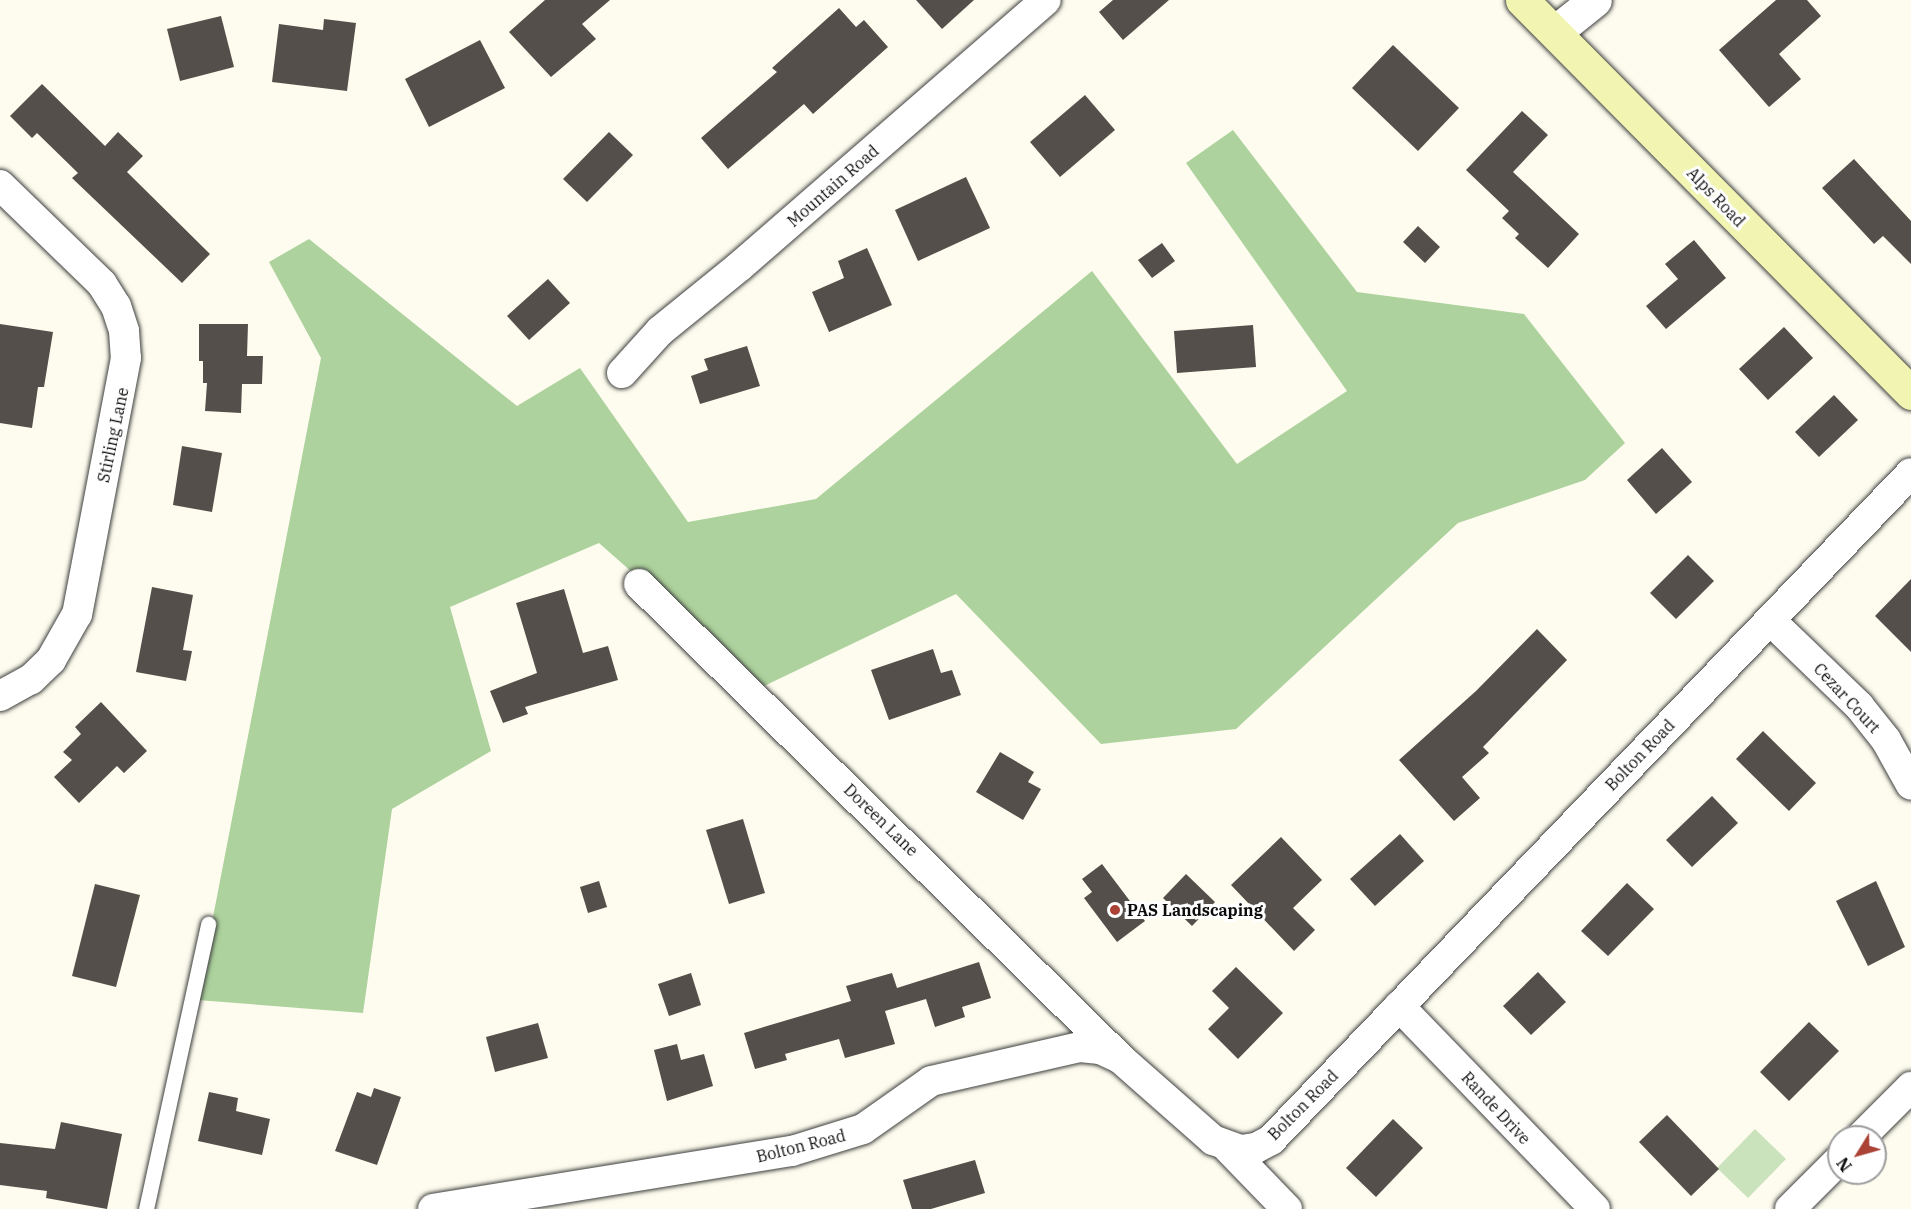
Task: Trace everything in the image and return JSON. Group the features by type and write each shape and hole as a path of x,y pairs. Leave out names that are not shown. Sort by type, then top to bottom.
{"main road":[{"name":"Alps Road","path":"1522,0 1911,393"}],"street":[{"name":"Mountain Road","path":"622,372 660,331 740,266 1046,0"},
{"path":"1555,32 1595,0"},
{"name":"Stirling Lane","path":"0,185 102,284 121,323 126,358 77,614 51,660 31,679 0,696"},
{"name":"Bolton Road","path":"434,1209 792,1151 863,1129 931,1081 976,1068 1080,1047 1100,1048 1121,1059 1213,1140 1228,1148 1256,1148 1271,1140 1911,473"},
{"name":"Doreen Lane","path":"639,584 1121,1059"},
{"name":"Cezar Court","path":"1770,620 1859,706 1886,740 1911,785"},
{"name":"Rande Drive","path":"1399,1006 1595,1209"},
{"path":"1874,1125 1911,1087"},
{"path":"1228,1148 1287,1209"},
{"path":"1790,1209 1827,1172"}],"lane":[{"path":"146,1209 208,924"}],"green space":[{"path":"1233,130 1357,292 1524,314 1625,443 1585,480 1458,523 1236,729 1101,744 956,594 762,687 599,543 450,607 491,751 392,809 363,1013 197,1000 321,358 269,262 309,239 517,406 580,368 688,522 816,499 1092,271 1237,464 1347,391 1186,163"},
{"path":"1755,1129 1786,1159 1748,1198 1717,1168"}],"building":[{"path":"545,0 610,0 582,24 596,39 551,77 509,32"},
{"path":"916,0 974,0 942,29"},
{"path":"1113,0 1169,0 1123,40 1099,12"},
{"path":"1776,0 1807,0 1821,16 1779,54 1801,79 1769,107 1719,50"},
{"path":"839,8 856,27 864,20 888,47 813,114 804,104 728,169 701,138 777,72 772,68"},
{"path":"221,16 234,67 180,81 167,29"},
{"path":"324,19 356,23 347,91 272,82 279,24 323,30"},
{"path":"480,40 505,88 429,127 405,79"},
{"path":"1393,45 1459,108 1418,151 1352,88"},
{"path":"42,84 105,146 118,132 143,156 127,172 210,254 182,283 72,178 78,173 37,133 32,138 10,116"},
{"path":"1085,95 1115,130 1060,177 1030,142"},
{"path":"1522,111 1548,135 1513,172 1579,234 1548,268 1515,238 1519,234 1502,218 1509,211 1466,170"},
{"path":"609,132 633,155 587,202 563,179"},
{"path":"1854,159 1911,221 1911,264 1883,236 1874,244 1822,188"},
{"path":"966,177 990,228 918,261 895,210"},
{"path":"1418,226 1440,247 1425,263 1403,242"},
{"path":"1694,240 1726,278 1666,329 1646,306 1678,279 1665,264"},
{"path":"1162,243 1175,261 1152,278 1138,260"},
{"path":"867,248 892,305 829,332 812,292 844,278 838,261"},
{"path":"548,279 570,303 529,340 507,316"},
{"path":"0,324 53,332 44,387 38,387 32,428 0,423"},
{"path":"199,324 248,324 247,356 263,356 262,384 242,384 241,413 205,411 207,383 203,383 203,361 199,361"},
{"path":"1253,325 1256,367 1177,373 1174,331"},
{"path":"1784,327 1813,358 1768,400 1739,369"},
{"path":"747,346 760,386 700,404 691,376 708,370 704,359"},
{"path":"1834,395 1858,420 1819,457 1795,432"},
{"path":"182,446 222,453 212,512 173,505"},
{"path":"1662,448 1692,482 1656,514 1627,480"},
{"path":"1688,555 1714,581 1676,619 1650,593"},
{"path":"1911,579 1911,652 1875,616"},
{"path":"152,587 193,595 183,650 192,651 186,681 136,672"},
{"path":"564,589 583,653 608,646 618,680 525,707 528,714 503,723 490,691 537,673 516,603"},
{"path":"1537,629 1567,660 1483,747 1489,753 1462,777 1480,798 1454,821 1399,760 1476,691"},
{"path":"933,649 941,673 952,670 961,695 889,720 871,670"},
{"path":"101,702 147,751 124,773 117,766 79,803 54,777 72,760 63,752 81,734 75,727"},
{"path":"1763,731 1816,783 1789,811 1736,759"},
{"path":"1000,752 1034,772 1028,782 1041,789 1023,820 976,792"},
{"path":"1712,796 1738,823 1692,867 1666,840"},
{"path":"743,819 765,893 729,904 706,830"},
{"path":"1400,834 1424,861 1375,906 1350,879"},
{"path":"1281,837 1322,880 1293,908 1315,930 1294,951 1231,885"},
{"name":"PAS Landscaping","path":"1102,864 1145,921 1117,942 1084,898 1092,892 1082,879"},
{"path":"1186,874 1215,902 1192,926 1163,898"},
{"path":"599,881 607,907 588,913 580,887"},
{"path":"1876,881 1905,947 1868,966 1836,901"},
{"path":"1627,883 1654,909 1608,956 1581,931"},
{"path":"95,884 140,895 116,987 72,976"},
{"path":"979,962 991,998 962,1007 965,1017 935,1027 926,999 885,1011 895,1044 845,1058 839,1039 785,1054 787,1060 755,1069 744,1033 851,1001 846,986 892,973 897,988"},
{"path":"1236,967 1283,1013 1238,1059 1208,1029 1229,1008 1212,991"},
{"path":"1538,972 1566,1002 1531,1035 1503,1006"},
{"path":"691,973 701,1005 669,1016 658,984"},
{"path":"1809,1022 1839,1051 1789,1101 1760,1072"},
{"path":"538,1023 548,1058 495,1072 486,1037"},
{"path":"677,1044 681,1060 704,1054 713,1086 667,1101 654,1050"},
{"path":"374,1088 401,1097 377,1165 335,1151 357,1092 371,1097"},
{"path":"209,1092 238,1098 236,1111 270,1119 262,1155 198,1141"},
{"path":"1667,1115 1719,1169 1691,1196 1639,1142"},
{"path":"1393,1119 1423,1148 1376,1197 1346,1168"},
{"path":"61,1122 122,1134 107,1209 46,1198 47,1191 0,1185 0,1143 55,1149"},
{"path":"975,1160 985,1193 931,1209 912,1209 903,1180"}],"place":[{"name":"PAS Landscaping","path":"1115,910"}]}
